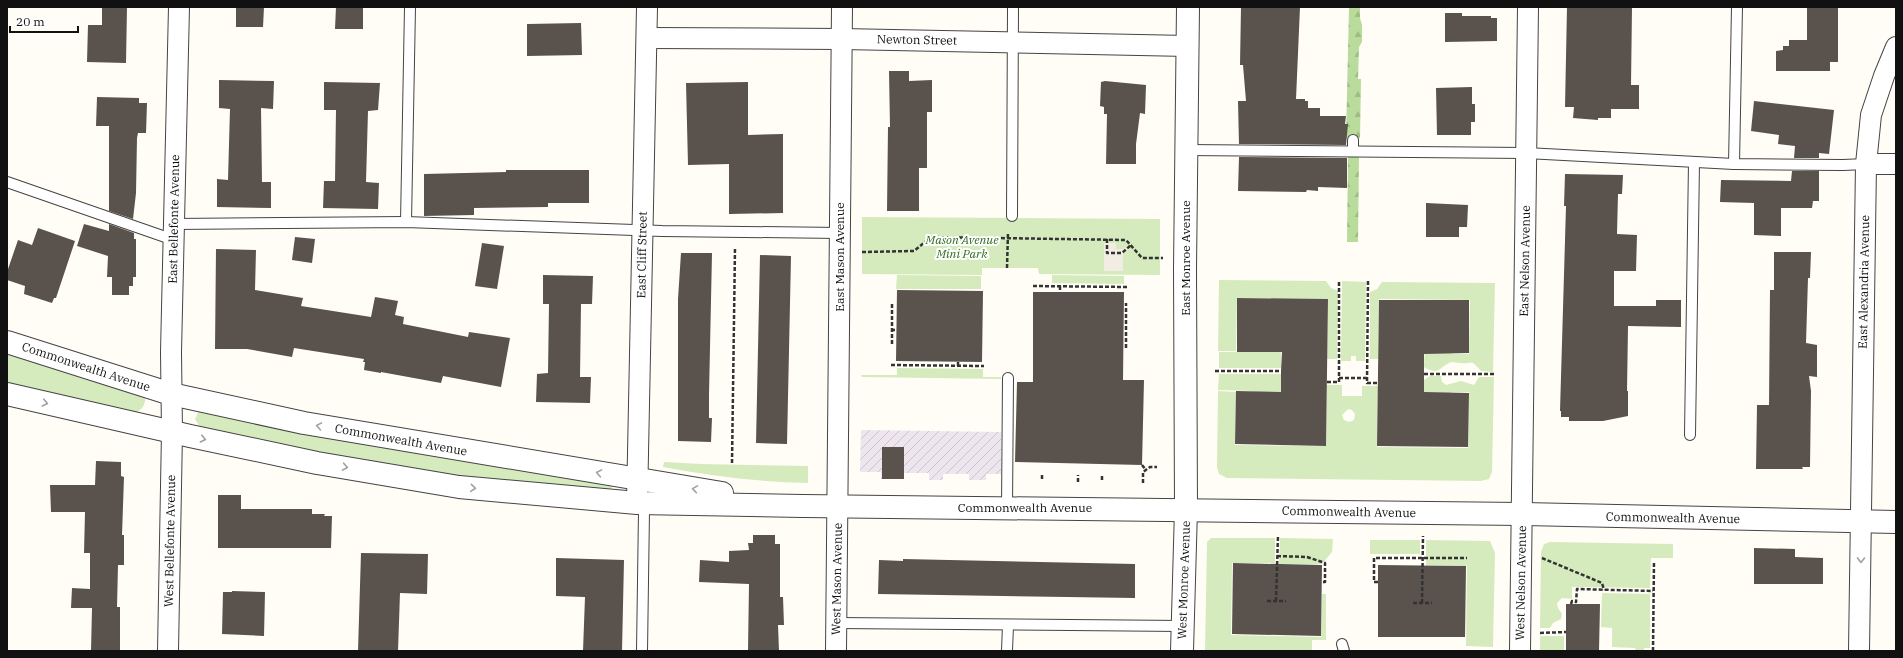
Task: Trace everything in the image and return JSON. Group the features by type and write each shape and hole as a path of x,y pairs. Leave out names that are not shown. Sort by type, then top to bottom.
{"street":[{"name":"East Bellefonte Avenue","path":"172,432 171,394 179,7"},
{"name":"East Cliff Street","path":"637,503 647,7"},
{"name":"East Mason Avenue","path":"838,506 842,7"},
{"name":"East Monroe Avenue","path":"1186,509 1186,150 1188,7"},
{"name":"East Nelson Avenue","path":"1522,514 1528,7"},
{"name":"Newton Street","path":"646,38 842,39 1188,46"},
{"name":"East Alexandria Avenue","path":"1859,651 1866,164 1871,115 1884,76 1896,47"},
{"path":"1866,164 1896,164"},
{"name":"Commonwealth Avenue","path":"7,342 171,394 304,424 803,506"},
{"name":"Commonwealth Avenue","path":"7,394 172,432 317,463 459,487 637,503 1522,514 1896,522"},
{"name":"West Bellefonte Avenue","path":"168,651 172,432"},
{"name":"West Mason Avenue","path":"836,651 838,506"},
{"name":"West Monroe Avenue","path":"1182,651 1186,509"},
{"name":"West Nelson Avenue","path":"1520,651 1522,514"}],"lane":[{"path":"406,222 410,7"},
{"path":"1012,216 1013,7"},
{"path":"1734,164 1737,7"},
{"path":"1353,140 1353,151"},
{"path":"1186,150 1526,153 1734,164 1842,166 1866,164"},
{"path":"1690,435 1694,162"},
{"path":"7,182 174,232 406,222 735,232 840,233"},
{"path":"1007,508 1008,378"},
{"path":"637,503 643,507 644,511 642,651"},
{"path":"837,624 1182,626"},
{"path":"1007,651 1008,625"}],"path":[{"path":"1007,268 1008,217 1012,216"},
{"path":"732,463 735,232"},
{"path":"857,252 912,251 919,248 931,237 1107,239 1126,240 1142,258 1163,258"},
{"path":"1107,239 1107,253 1122,253 1131,245"},
{"path":"1327,382 1339,382 1339,281"},
{"path":"1368,281 1367,382 1378,383"},
{"path":"1032,286 1127,287"},
{"path":"1060,286 1060,292"},
{"path":"1126,303 1126,348"},
{"path":"892,304 892,344"},
{"path":"891,330 896,330"},
{"path":"891,365 984,366"},
{"path":"1215,371 1281,371"},
{"path":"1424,374 1496,374"},
{"path":"1339,378 1368,378"},
{"path":"1142,465 1146,470"},
{"path":"1143,483 1143,472 1150,467 1157,467"},
{"path":"1042,475 1042,481"},
{"path":"1078,475 1078,482"},
{"path":"1102,476 1102,482"},
{"path":"1276,601 1278,535"},
{"path":"1422,603 1423,536"},
{"path":"1277,556 1304,557 1325,563 1325,582 1322,582"},
{"path":"1538,556 1602,583 1604,590"},
{"path":"1378,582 1374,582 1374,558 1467,558"},
{"path":"1653,651 1654,561"},
{"path":"1571,604 1572,601 1576,602 1576,589 1653,591"},
{"path":"1267,600 1286,601"},
{"path":"1413,603 1432,603"},
{"path":"1542,632 1566,632"}],"shaded area":[{"path":"1104,243 1116,243 1116,249 1123,249 1127,246 1130,249 1123,254 1123,271 1104,271"},
{"path":"861,430 1001,432 1001,474 986,474 986,480 969,480 969,474 943,474 943,480 929,480 929,473 904,473 904,479 881,479 881,472 860,472"}],"green space":[{"path":"1349,7 1360,7 1360,18 1362,25 1362,42 1359,47 1358,79 1361,79 1360,138 1346,138"},
{"path":"1348,157 1359,157 1358,242 1347,242"},
{"name":"Mason Avenue Mini Park","path":"862,217 1160,219 1160,275 1039,274 1038,268 982,268 982,275 862,274"},
{"path":"897,275 981,276 981,289 896,289"},
{"path":"1052,275 1124,276 1124,284 1052,283"},
{"path":"1219,280 1326,281 1331,288 1338,291 1337,359 1327,359 1328,299 1237,298 1236,351 1218,351"},
{"path":"1342,281 1366,282 1365,361 1356,361 1356,356 1351,356 1351,361 1341,361"},
{"path":"1382,282 1495,283 1493,372 1481,371 1471,362 1450,362 1436,371 1429,370 1424,367 1425,345 1452,345 1452,354 1469,354 1470,300 1379,299 1378,359 1370,359 1370,292 1377,289"},
{"path":"1254,344 1281,345 1281,368 1219,368 1219,352 1254,352"},
{"path":"7,348 145,396 144,404 140,410 135,413 7,385"},
{"path":"897,368 983,369 983,377 1001,377 1001,379 862,377 861,375 897,375"},
{"path":"1219,374 1281,374 1281,400 1253,400 1253,391 1218,390"},
{"path":"1430,376 1441,376 1442,382 1446,385 1461,381 1474,385 1479,377 1494,377 1492,472 1489,479 1481,481 1227,478 1219,474 1217,467 1218,391 1236,392 1235,445 1326,446 1327,385 1342,385 1342,396 1362,396 1362,386 1378,386 1377,447 1468,448 1469,392 1451,392 1451,401 1424,400 1424,380","holes":["1348,409 1352,410 1355,414 1354,420 1349,422 1344,420 1342,415"]},
{"path":"200,409 611,485 612,489 607,493 410,471 201,429 195,419"},
{"path":"664,462 808,466 808,483 753,480 699,473 663,467"},
{"path":"1211,538 1275,538 1275,563 1232,563 1231,635 1321,637 1322,594 1326,594 1326,640 1312,640 1312,651 1205,651 1207,542"},
{"path":"1280,538 1333,539 1332,552 1322,564 1279,564"},
{"path":"1370,540 1420,540 1420,554 1370,554"},
{"path":"1426,540 1490,541 1495,553 1493,647 1466,646 1467,566 1426,565"},
{"path":"1550,542 1673,544 1673,558 1651,558 1650,588 1572,587 1572,599 1562,598 1557,603 1562,614 1561,619 1553,623 1550,628 1540,628 1541,552 1544,544"},
{"path":"1602,593 1650,594 1650,648 1644,648 1644,651 1636,651 1635,648 1612,647 1612,628 1601,627"},
{"path":"1540,636 1564,636 1564,651 1540,651"}],"building":[{"path":"102,7 127,7 126,63 87,62 88,25 102,25"},
{"path":"236,7 264,7 263,27 236,27"},
{"path":"336,7 363,7 363,29 335,29"},
{"path":"1241,7 1300,7 1296,99 1305,99 1305,101 1308,101 1308,108 1320,108 1320,116 1346,116 1345,124 1348,124 1346,145 1239,144 1238,101 1246,101 1243,65 1240,65"},
{"path":"1567,7 1632,7 1631,85 1639,85 1639,109 1611,109 1611,118 1598,118 1598,120 1573,118 1574,107 1565,107"},
{"path":"1807,7 1838,7 1838,62 1830,62 1830,71 1776,71 1776,51 1783,50 1783,46 1789,46 1789,40 1807,40"},
{"path":"1445,13 1462,13 1462,16 1491,16 1491,18 1497,18 1497,41 1445,42"},
{"path":"581,23 582,55 527,56 527,24"},
{"path":"889,71 909,71 909,81 932,80 932,112 927,112 927,168 919,168 919,211 887,211 888,127 890,127"},
{"path":"219,80 274,81 273,109 261,108 262,182 271,182 271,208 217,207 217,179 228,180 230,109 219,108"},
{"path":"1105,81 1146,85 1145,114 1140,113 1136,144 1136,164 1106,164 1107,114 1104,114 1104,107 1100,106 1101,82"},
{"path":"324,82 380,83 378,110 368,111 366,182 379,183 378,209 323,208 324,181 335,181 336,110 324,110"},
{"path":"748,82 748,135 783,134 783,213 729,214 729,164 688,165 686,83"},
{"path":"1472,87 1472,104 1475,104 1475,122 1471,122 1471,135 1437,135 1436,88"},
{"path":"97,97 139,98 139,103 147,103 146,133 138,133 137,138 136,193 133,219 109,211 109,126 96,126"},
{"path":"1754,101 1834,110 1829,154 1819,153 1819,158 1794,158 1795,146 1778,144 1779,135 1751,131"},
{"path":"1239,157 1347,158 1347,188 1318,187 1318,191 1307,190 1306,192 1238,191"},
{"path":"506,170 589,170 589,203 548,203 548,207 474,208 474,215 424,216 424,174 506,172"},
{"path":"1792,171 1819,171 1819,201 1813,201 1812,208 1781,208 1781,236 1754,235 1754,203 1720,202 1721,180 1791,181"},
{"path":"1565,174 1623,175 1622,194 1618,194 1617,234 1637,235 1636,271 1614,271 1614,306 1656,306 1656,300 1681,300 1681,327 1628,326 1628,416 1603,421 1569,421 1569,417 1561,417 1566,206 1564,206"},
{"path":"1426,203 1468,205 1467,227 1459,227 1459,237 1426,237"},
{"path":"84,224 109,231 109,224 134,233 134,239 136,239 136,277 133,277 133,286 129,286 129,295 112,295 112,277 107,277 108,256 77,246"},
{"path":"38,228 75,241 56,298 54,298 52,303 24,294 25,286 7,280 7,272 18,240 32,245"},
{"path":"295,237 315,239 312,263 292,260"},
{"path":"482,243 504,246 497,289 475,286"},
{"path":"216,249 256,250 255,290 303,298 301,306 371,317 375,297 398,301 395,315 404,317 403,324 468,337 469,332 510,338 501,387 443,376 441,383 364,370 364,359 294,348 292,357 247,349 215,349"},
{"path":"1774,252 1811,252 1810,278 1808,278 1806,343 1817,345 1817,377 1809,376 1811,391 1810,467 1802,467 1803,469 1756,469 1757,405 1769,405 1770,290 1774,290"},
{"path":"681,253 712,253 709,395 709,418 712,418 711,442 678,441 678,299"},
{"path":"760,255 791,256 787,444 756,443"},
{"path":"543,275 593,276 592,304 581,304 580,377 591,377 590,403 536,402 537,374 548,373 549,304 543,304"},
{"path":"897,290 983,291 982,362 896,361"},
{"path":"1033,292 1124,292 1123,380 1144,380 1142,465 1015,462 1017,382 1033,382"},
{"path":"1237,298 1328,299 1326,446 1235,444 1236,391 1281,392 1282,352 1237,352"},
{"path":"1379,300 1469,300 1469,353 1424,354 1424,392 1469,393 1468,447 1377,446"},
{"path":"882,447 904,447 904,479 882,479"},
{"path":"96,461 121,462 121,476 124,477 122,535 124,535 124,565 118,565 117,607 120,607 120,651 91,651 92,608 71,608 72,588 90,589 90,553 84,553 85,512 51,512 50,485 95,485"},
{"path":"218,495 241,495 241,509 312,509 312,514 325,514 324,516 332,516 331,548 218,548"},
{"path":"753,535 775,535 775,544 780,544 780,597 783,597 784,625 778,625 779,651 748,651 749,584 699,582 700,560 729,562 729,551 749,550 748,543 753,543"},
{"path":"1754,548 1795,549 1795,557 1823,558 1823,584 1754,584"},
{"path":"361,553 428,554 427,594 400,593 398,651 358,651"},
{"path":"556,558 624,560 622,651 583,651 585,597 556,596"},
{"path":"903,559 1135,564 1135,598 878,594 879,560 903,561"},
{"path":"1233,563 1322,565 1321,636 1232,634"},
{"path":"1378,565 1466,566 1465,637 1378,637"},
{"path":"223,592 265,592 264,636 222,634"},
{"path":"1566,604 1600,604 1599,651 1566,651"}]}
